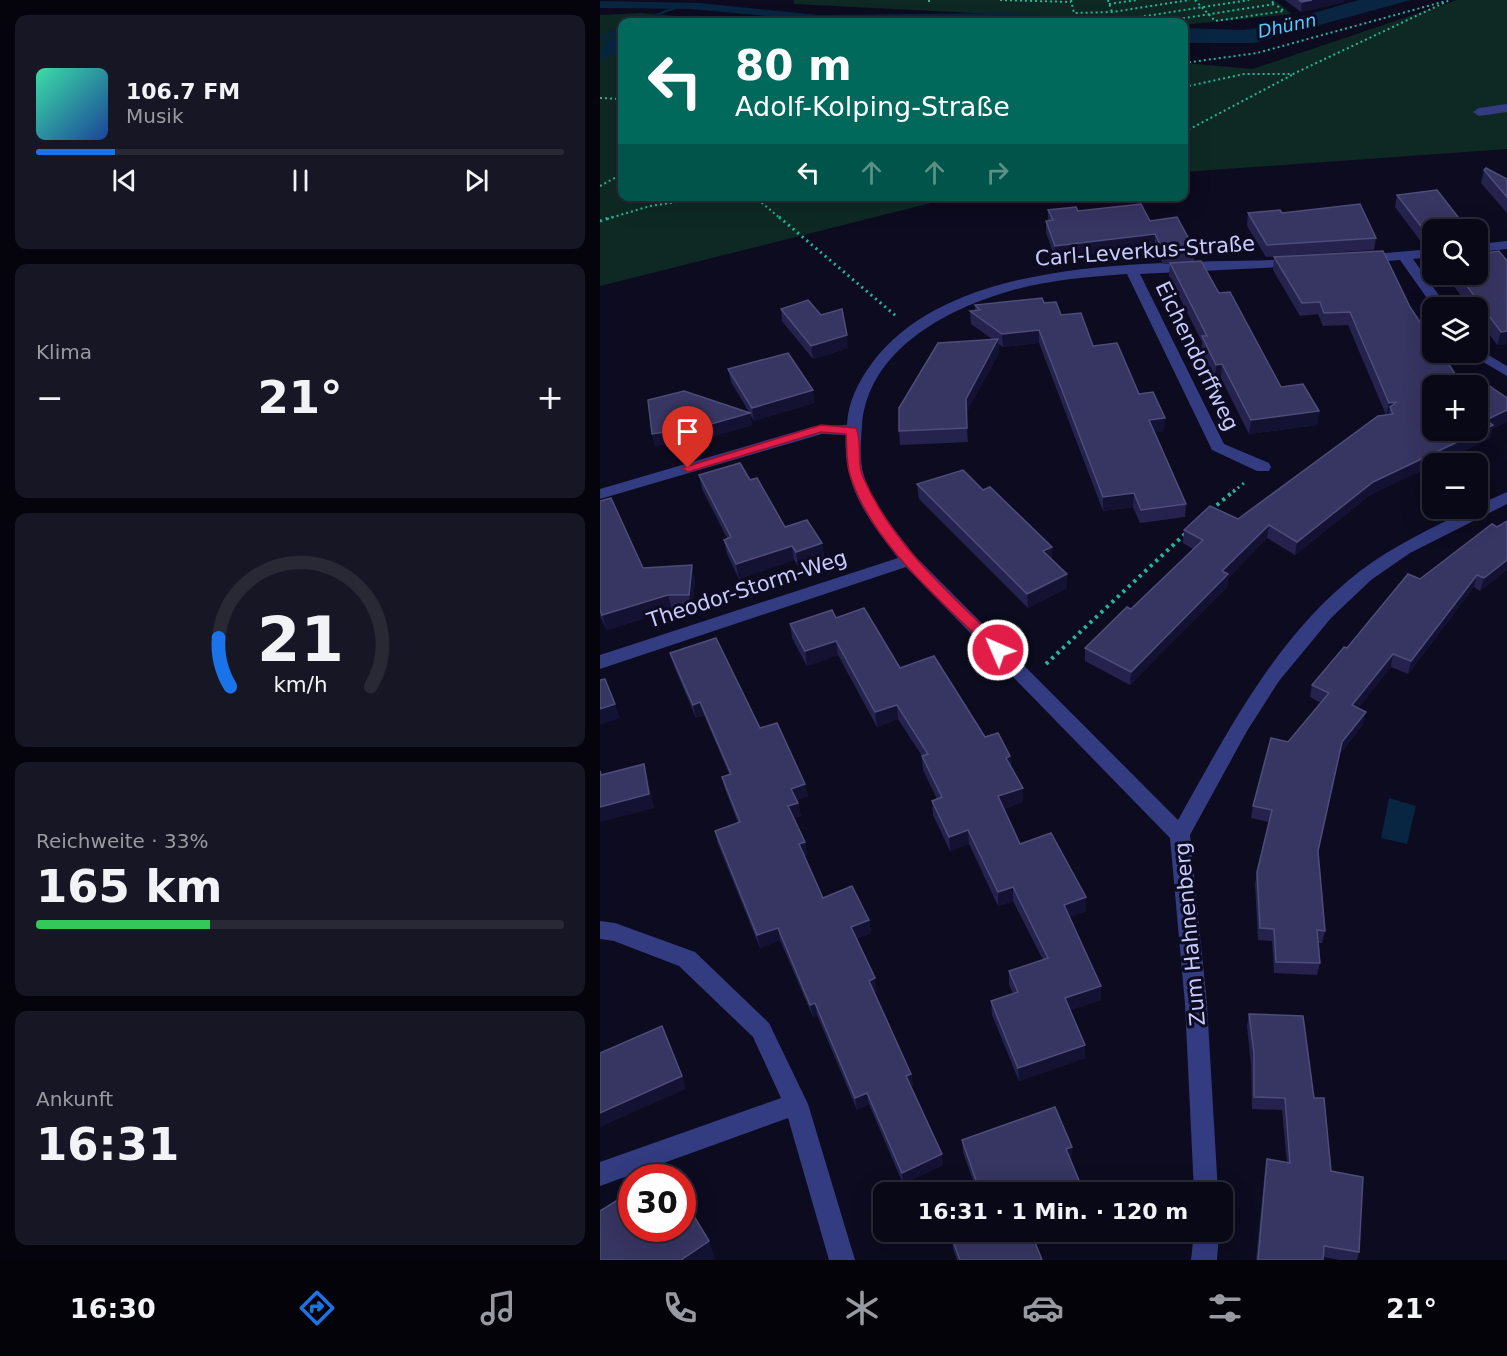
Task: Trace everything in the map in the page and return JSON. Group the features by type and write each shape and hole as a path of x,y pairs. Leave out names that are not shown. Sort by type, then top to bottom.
{"street":[{"path":"1479,112 1507,108"},
{"path":"1488,247 1507,245"},
{"path":"1347,260 1422,254"},
{"path":"1404,256 1433,297"},
{"name":"Carl-Leverkus-Straße","path":"1180,835 909,560 877,518 855,474 852,430 857,400 875,367 913,331 954,306 999,290 1039,280 1132,271 1314,262"},
{"name":"Eichendorffweg","path":"1132,271 1218,447 1263,467"},
{"path":"1488,361 1507,372"},
{"path":"600,494 821,429 852,430"},
{"name":"Zum Hahnenberg","path":"1205,1182 1196,1004 1180,835 1240,726 1272,676 1325,614 1365,576 1404,549 1507,497"},
{"name":"Theodor-Storm-Weg","path":"600,662 909,560"},
{"path":"600,930 615,932 687,959 761,1030 796,1104 842,1260"},
{"path":"600,1174 796,1104"},
{"path":"1203,1260 1206,1242"}],"path":[{"path":"1000,0 1071,1 1074,13 1112,12 1190,0"},
{"path":"1112,12 1109,2 1137,0"},
{"path":"1195,0 1215,21 1284,11 1270,0"},
{"path":"1139,17 1249,0"},
{"path":"1188,62 1257,53 1449,0"},
{"path":"1188,130 1293,74 1449,0"},
{"path":"1188,18 1275,4"},
{"path":"1188,86 1244,74 1293,74"},
{"path":"600,98 618,99"},
{"path":"600,186 618,176"},
{"path":"600,221 650,206 683,201"},
{"path":"760,201 913,331"},
{"path":"1203,517 1263,467"},
{"path":"1028,680 1186,533"}],"green space":[{"path":"794,0 1274,0 1292,14 1193,24 1188,24 1188,18 1073,18 794,4"},
{"path":"1457,0 1507,0 1507,149 1188,172 1188,63 1253,69"},
{"path":"642,13 698,18 618,18 618,201 939,201 600,286 600,15"}],"water":[{"name":"Dhünn","path":"1359,0 1411,0 1254,43 1188,43 1188,28 1243,30 1264,27"},
{"path":"600,1 700,3 819,15 1007,13 1068,18 788,18 691,9 600,8"},
{"path":"618,36 618,54 610,55 600,62 604,42"},
{"path":"1389,798 1416,806 1407,844 1381,838"}],"building":[{"path":"1486,168 1507,179 1507,197 1484,170"},
{"path":"1437,190 1459,219 1422,219 1422,228 1397,195"},
{"path":"1141,204 1150,221 1177,217 1195,250 1164,252 1155,234 1055,246 1046,221 1053,220 1048,210 1076,207 1078,211"},
{"path":"1360,204 1376,238 1267,245 1248,213 1280,210 1282,213"},
{"path":"1383,251 1410,307 1422,325 1422,363 1448,363 1456,375 1422,375 1422,441 1459,441 1434,453 1422,453 1422,459 1373,482 1297,542 1269,525 1222,571 1228,574 1131,672 1085,648 1127,607 1131,609 1203,540 1184,530 1210,506 1238,519 1378,416 1393,414 1390,407 1397,402 1389,403 1350,312 1324,313 1320,302 1302,303 1274,257"},
{"path":"1499,251 1507,261 1507,331 1501,332 1488,314 1488,297 1475,297 1466,285 1488,285 1488,253"},
{"path":"1201,261 1219,293 1230,292 1281,387 1303,384 1319,411 1251,420 1222,364 1216,365 1202,336 1207,336 1170,263"},
{"path":"1042,298 1044,303 1056,302 1061,315 1081,313 1093,346 1117,343 1139,394 1153,392 1165,418 1149,420 1186,504 1141,510 1134,493 1103,497 1039,330 1002,334 970,311 980,310 975,305"},
{"path":"808,300 821,315 842,309 847,335 811,346 781,309"},
{"path":"998,339 966,399 967,428 899,431 899,408 938,343"},
{"path":"788,353 813,390 752,408 728,369"},
{"path":"1488,385 1507,398 1507,410 1488,419"},
{"path":"684,391 750,413 704,426 652,434 648,400"},
{"path":"740,463 750,480 757,478 785,527 807,520 822,543 796,552 792,546 736,564 724,540 731,537 699,475"},
{"path":"963,470 983,490 990,487 1052,547 1043,551 1067,574 1027,594 917,484"},
{"path":"611,498 643,568 692,565 689,595 668,595 602,615 600,610 600,501"},
{"path":"1507,521 1507,560 1484,578 1477,575 1411,661 1393,654 1352,705 1366,712 1342,742 1318,851 1325,931 1317,930 1320,963 1276,962 1274,929 1260,928 1257,872 1272,810 1253,806 1271,738 1288,742 1329,693 1312,685 1344,647 1347,648 1408,574 1420,579 1492,524 1497,527"},
{"path":"864,608 900,668 934,656 985,737 998,733 1010,756 1006,758 1023,788 998,796 1020,844 1051,833 1086,897 1064,905 1101,986 1065,998 1085,1045 1018,1068 991,1001 1018,992 1009,971 1048,958 1013,887 998,892 968,830 949,837 932,801 942,797 922,756 928,754 897,705 875,712 836,641 805,651 790,624 832,610 836,618"},
{"path":"716,638 760,728 777,723 805,784 791,789 798,803 788,806 805,842 799,844 823,898 852,886 869,920 851,927 875,978 869,981 911,1074 906,1076 942,1154 902,1173 867,1093 855,1098 815,1003 810,1005 778,928 757,935 715,831 740,822 722,777 731,774 700,702 693,705 670,653"},
{"path":"605,679 615,704 600,709 600,680"},
{"path":"644,764 649,794 600,807 600,771 601,775"},
{"path":"1249,1014 1303,1016 1314,1098 1324,1098 1331,1171 1363,1177 1359,1252 1324,1246 1323,1260 1258,1260 1267,1159 1290,1163 1285,1098 1254,1097 1254,1053"},
{"path":"662,1026 682,1076 600,1113 600,1053"},
{"path":"1055,1107 1072,1147 1066,1149 1080,1182 977,1182 962,1140"},
{"path":"618,1200 618,1242 696,1242 696,1219 709,1241 681,1260 600,1260 600,1211"},
{"path":"953,1242 1035,1242 1042,1260 960,1260"}],"waterway":[{"path":"649,18 683,5"},
{"path":"600,38 618,31"}],"route":[{"path":"688,468 821,429 852,430 855,474 877,518 909,560 998,650"}]}
